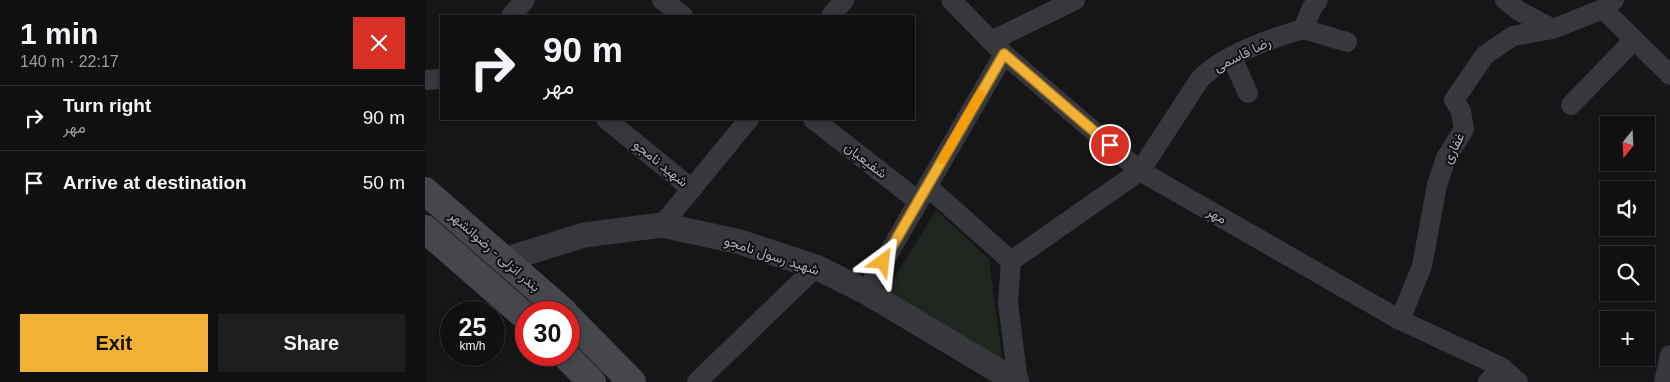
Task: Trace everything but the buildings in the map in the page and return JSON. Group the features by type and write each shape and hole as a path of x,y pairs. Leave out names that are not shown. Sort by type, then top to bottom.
{"main road":[{"name":"بندر انزلی - رضوانشهر","path":"425,190 551,301"},
{"name":"بندر انزلی - رضوانشهر","path":"425,229 515,308"},
{"path":"580,329 632,382"},
{"path":"576,366 592,382"}],"street":[{"path":"512,15 525,0"},
{"path":"662,0 682,15"},
{"path":"832,15 844,0"},
{"name":"مهر","path":"951,0 997,48 1141,171 1494,375 1518,382"},
{"path":"866,292 923,194 997,48 1075,0"},
{"path":"1318,0 1312,8 1303,29 1347,42"},
{"path":"1505,0 1553,29 1609,5 1633,40 1670,75"},
{"name":"رضا قاسمی","path":"1141,171 1200,79 1211,68 1270,39 1303,29"},
{"name":"غفاری","path":"1400,320 1422,266 1437,185 1446,158 1464,129 1461,111 1454,100 1485,55 1513,36 1553,29"},
{"path":"1571,105 1633,40"},
{"path":"1232,58 1248,93"},
{"path":"425,80 440,79"},
{"name":"شهید نامجو","path":"607,120 692,189"},
{"path":"662,225 748,120"},
{"name":"شفیعیان","path":"814,120 923,194 1011,261"},
{"path":"1017,382 1008,303 1011,261 1141,171"},
{"name":"شهید رسول نامجو","path":"504,260 584,235 662,225 740,242 816,267 866,292 1017,382"},
{"path":"697,382 816,267"},
{"path":"1664,382 1670,355"}],"shaded area":[{"path":"936,210 989,259 1003,364 887,290"}],"slow traffic":[{"path":"942,160 980,94"}],"route":[{"path":"883,262 1004,54 1110,145"}]}
